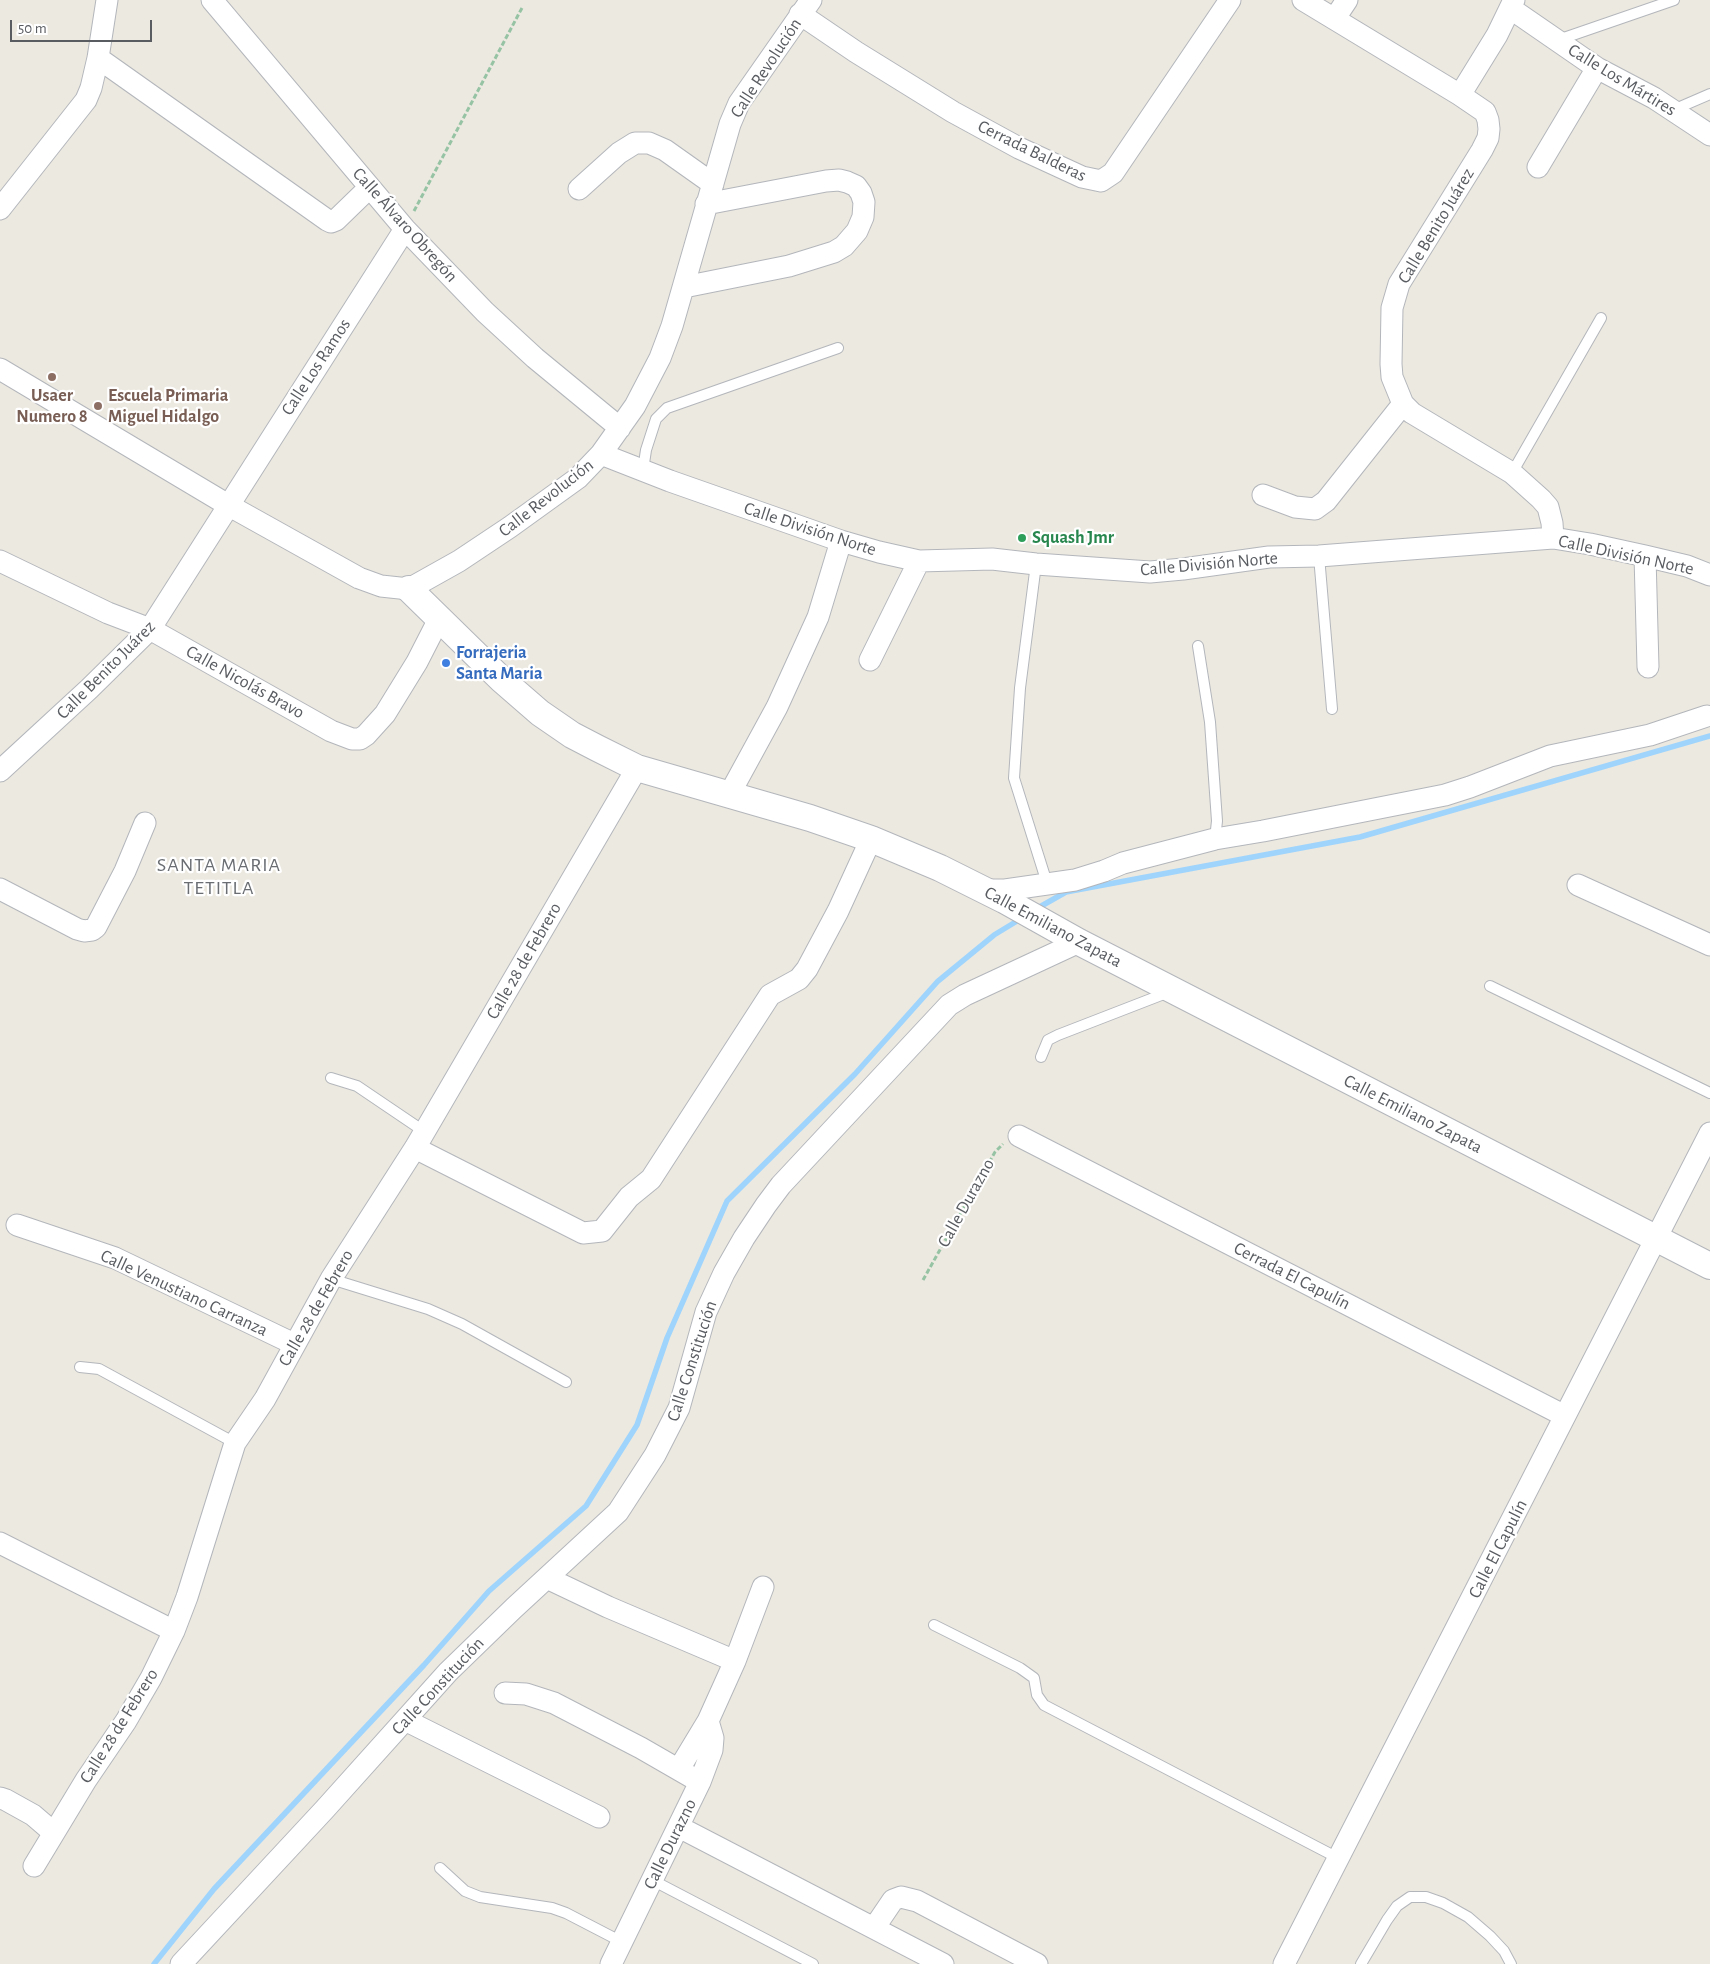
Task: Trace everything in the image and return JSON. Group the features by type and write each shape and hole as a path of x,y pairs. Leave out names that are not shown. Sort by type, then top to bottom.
{"street":[{"path":"0,209 86,100 91,88 98,58 107,0"},
{"name":"Calle Álvaro Obregón","path":"212,0 404,229 484,312 620,428"},
{"name":"Cerrada Balderas","path":"805,7 856,52 953,112 1019,148 1082,176 1102,181 1113,173 1230,0"},
{"name":"Calle Benito Juárez","path":"1303,0 1485,112 1488,120 1488,138 1399,284 1392,308 1392,377 1403,404 1412,414 1512,473 1548,506 1553,538"},
{"path":"1335,18 1347,0"},
{"path":"1460,95 1512,4"},
{"name":"Calle Los Mártires","path":"1512,4 1597,68 1654,98 1710,135"},
{"name":"Calle Revolución","path":"409,590 459,561 578,478 602,454 635,406 660,358 684,287 730,124 739,104 805,7"},
{"path":"98,58 327,220 332,222 336,220 369,188"},
{"path":"1538,167 1597,68"},
{"path":"579,189 619,153 635,143 649,143 665,150 713,184"},
{"path":"684,287 789,266 834,252 844,246 857,231 862,217 864,202 856,186 839,180 818,182 706,204"},
{"name":"Calle Los Ramos","path":"228,505 404,229"},
{"path":"0,369 228,505 359,578 381,586 409,590"},
{"path":"1263,495 1295,507 1315,509 1326,501 1403,404"},
{"name":"Calle División Norte","path":"602,454 740,507 841,541 919,561 992,558 1036,564 1150,572 1269,557 1320,556 1553,538 1645,556 1687,566 1710,575"},
{"name":"Calle Benito Juárez","path":"0,771 89,690 150,629 228,505"},
{"path":"729,794 777,707 818,617 841,541"},
{"path":"1645,556 1648,667"},
{"name":"Calle Nicolás Bravo","path":"0,560 108,613 150,629 331,731 352,739 360,738 372,730 396,699 418,662 439,619"},
{"path":"870,660 919,561"},
{"name":"Calle Emiliano Zapata","path":"409,590 502,680 540,713 580,739 637,768 810,818 870,839 940,868 1393,1104 1710,1266"},
{"path":"994,895 1005,890 1075,880 1123,863 1215,839 1444,795 1550,756 1650,735 1707,716"},
{"name":"Calle 28 de Febrero","path":"34,1866 86,1780 126,1721 151,1678 174,1631 235,1443 265,1399 331,1279 420,1140 637,768"},
{"path":"0,889 78,929 88,931 96,926 125,871 145,823"},
{"path":"420,1140 583,1233 602,1231 629,1197 651,1179 770,995 799,979 807,969 845,896 870,839"},
{"path":"1578,885 1710,946"},
{"name":"Calle Constitución","path":"181,1964 448,1672 618,1512 655,1455 679,1408 706,1312 724,1273 755,1222 781,1186 949,1005 1070,937"},
{"name":"Calle El Capulín","path":"1284,1964 1710,1134"},
{"name":"Cerrada El Capulín","path":"1019,1136 1565,1416"},
{"name":"Calle Venustiano Carranza","path":"17,1226 116,1258 294,1344"},
{"path":"0,1543 174,1631"},
{"path":"547,1578 608,1607 735,1661"},
{"name":"Calle Durazno","path":"679,1770 708,1721 735,1661 762,1587"},
{"path":"505,1693 526,1694 554,1703 615,1734 700,1782"},
{"path":"405,1720 598,1817"},
{"name":"Calle Durazno","path":"611,1964 700,1782 712,1750 713,1738 708,1721"},
{"path":"0,1798 33,1815 54,1833"},
{"path":"678,1826 943,1964"},
{"path":"874,1928 893,1900 901,1897 917,1901 1038,1964"}],"lane":[{"path":"1558,40 1674,0"},
{"path":"1673,110 1710,94"},
{"path":"1512,473 1601,318"},
{"path":"643,470 646,450 656,419 667,408 838,348"},
{"path":"1320,556 1332,709"},
{"path":"1036,564 1020,688 1014,778 1047,883"},
{"path":"1198,646 1210,722 1217,822 1215,839"},
{"path":"1490,986 1710,1093"},
{"path":"1041,1057 1048,1040 1058,1034 1174,990"},
{"path":"332,1078 357,1086 420,1140"},
{"path":"331,1279 428,1309 462,1324 566,1382"},
{"path":"80,1367 99,1370 235,1443"},
{"path":"934,1625 1034,1678 1037,1695 1044,1705 1338,1858"},
{"path":"440,1868 465,1891 480,1897 552,1908 566,1913 622,1942"},
{"path":"652,1880 813,1964"},
{"path":"1361,1964 1397,1906 1410,1897 1426,1897 1443,1903 1468,1917 1504,1951 1511,1964"}],"path":[{"path":"404,229 523,6"},
{"name":"Calle Durazno","path":"924,1280 995,1152 1005,1141 1019,1136"}],"waterway":[{"path":"1036,909 1066,892 1360,837 1710,736"},
{"path":"154,1964 214,1889 424,1665 489,1591 586,1506 637,1425 667,1338 727,1201 855,1074 938,981 994,935 1022,918"}],"place":[{"name":"Usaer Numero 8","path":"52,377"},
{"name":"Escuela Primaria Miguel Hidalgo","path":"98,406"},
{"name":"Squash Jmr","path":"1022,538"},
{"name":"Forrajeria Santa Maria","path":"446,663"}],"district":[{"name":"SANTA MARIA TETITLA","path":"219,876"}]}
